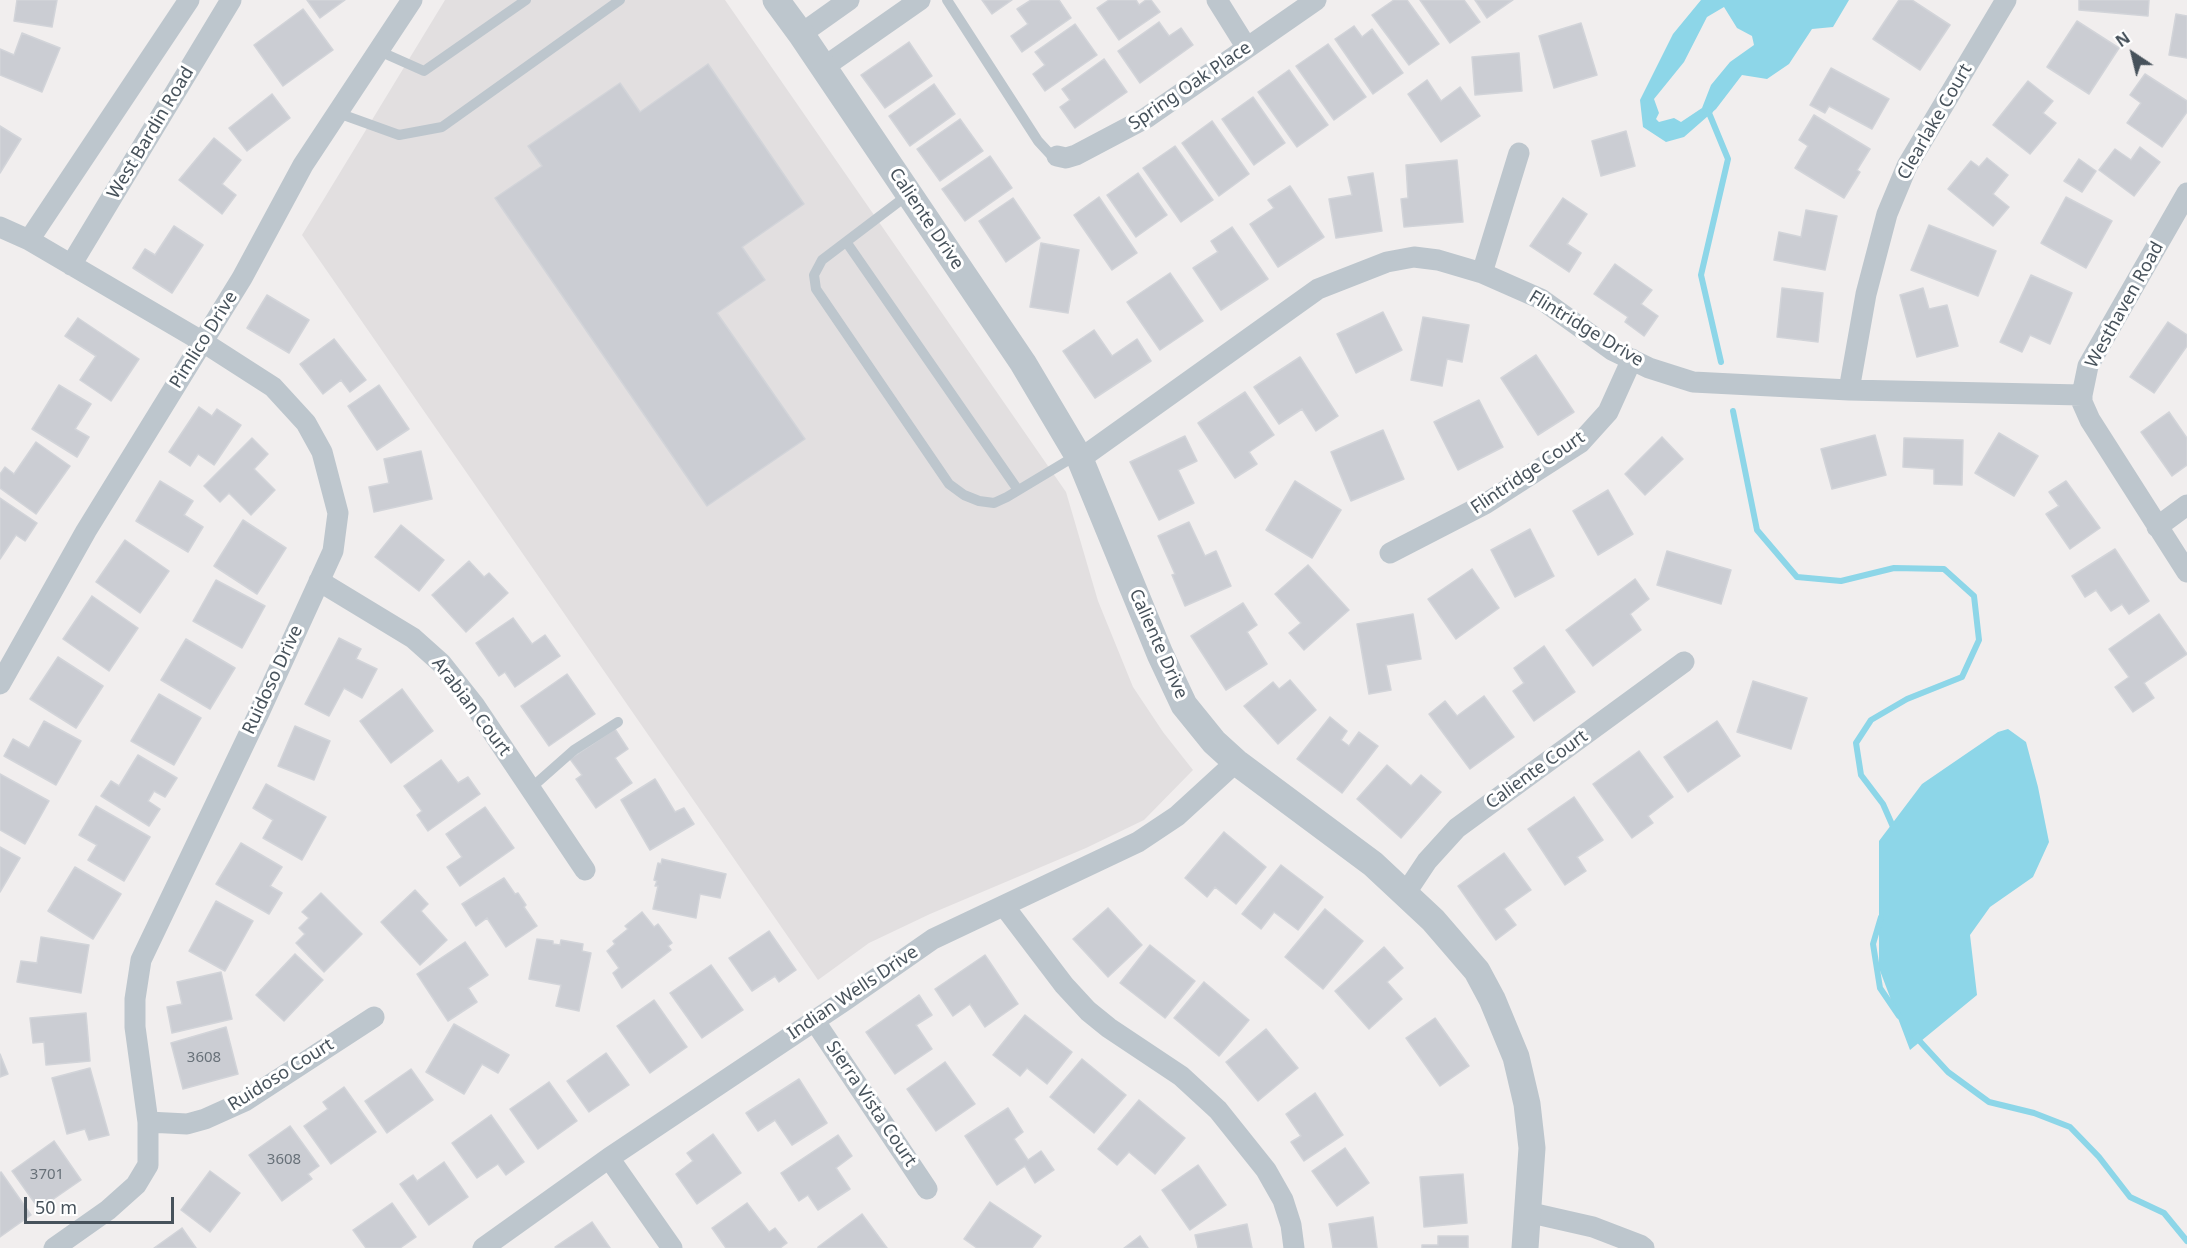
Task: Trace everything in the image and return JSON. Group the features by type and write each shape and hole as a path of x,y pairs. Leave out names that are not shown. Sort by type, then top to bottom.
{"street":[{"path":"29,240 189,0"},
{"name":"West Bardin Road","path":"71,265 231,0"},
{"name":"Pimlico Drive","path":"0,684 86,531 242,278 303,165 412,0"},
{"name":"Caliente Drive","path":"776,0 824,67 1023,363 1079,457 1160,654 1184,705 1214,742 1236,762 1373,864 1433,920 1477,971 1492,999 1516,1057 1527,1104 1532,1148 1525,1248"},
{"path":"801,34 849,0"},
{"path":"824,67 920,0"},
{"path":"1217,0 1247,48"},
{"name":"Spring Oak Place","path":"1057,156 1066,158 1076,155 1146,118 1316,0"},
{"name":"Clearlake Court","path":"1849,390 1866,294 1887,214 1907,166 2006,0"},
{"path":"1482,273 1519,153"},
{"name":"Westhaven Road","path":"2082,395 2088,366 2187,193"},
{"name":"Ruidoso Drive","path":"0,227 29,240 203,342 273,387 306,423 322,452 338,513 333,551 259,713 141,960 135,999 135,1028 148,1122 148,1165 136,1185 108,1210 54,1248"},
{"name":"Flintridge Drive","path":"1079,457 1318,289 1387,262 1414,258 1438,260 1482,273 1541,299 1612,350 1649,368 1693,382 1849,390 2082,395"},
{"name":"Flintridge Court","path":"1390,553 1485,504 1580,442 1608,412 1632,359"},
{"path":"2082,395 2082,402 2090,420 2187,572"},
{"path":"2157,527 2187,505"},
{"name":"Arabian Court","path":"319,581 413,638 441,663 475,706 585,870"},
{"name":"Caliente Court","path":"1405,894 1427,861 1457,828 1684,662"},
{"name":"Indian Wells Drive","path":"483,1248 609,1158 933,939 1138,842 1177,816 1236,762"},
{"path":"1004,906 1064,985 1088,1011 1109,1029 1181,1076 1218,1110 1266,1170 1283,1200 1291,1225 1294,1248"},
{"name":"Ruidoso Court","path":"148,1122 188,1124 245,1101 374,1017"},
{"name":"Sierra Vista Court","path":"814,1020 927,1189"},
{"path":"609,1158 672,1248"},
{"path":"1527,1212 1593,1227 1644,1248"}],"lane":[{"path":"379,51 424,71 526,0"},
{"path":"338,113 399,135 442,127 620,0"},
{"path":"947,0 1038,141 1050,154 1057,156"},
{"path":"909,194 822,260 814,276 816,289 949,484 964,495 979,501 994,503 1079,457"},
{"path":"847,243 1018,490"},
{"path":"531,788 574,750 618,722"}],"shaded area":[{"path":"445,0 725,0 1066,492 1098,601 1133,687 1163,732 1193,770 1144,820 1086,848 930,914 869,943 818,980 302,235"}],"water":[{"path":"1701,0 1849,0 1833,27 1812,29 1789,64 1767,79 1742,75 1716,109 1684,137 1666,142 1643,127 1640,100 1673,34","holes":["1724,7 1737,28 1752,36 1754,45 1730,62 1711,85 1702,108 1681,122 1674,118 1659,122 1656,119 1659,113 1654,99 1684,62 1707,17"]},
{"path":"2008,729 2026,742 2049,842 2033,877 1990,907 1970,935 1977,995 1910,1050 1879,968 1879,841 1922,784 1998,732"}],"building":[{"path":"17,0 57,0 52,27 14,21"},
{"path":"307,0 345,0 320,18"},
{"path":"982,0 1012,0 992,14"},
{"path":"1031,0 1059,0 1071,18 1022,52 1011,36 1028,24 1017,9"},
{"path":"1109,0 1136,0 1139,5 1146,0 1151,0 1160,12 1119,40 1097,8"},
{"path":"1394,0 1407,0 1439,44 1409,65 1372,15"},
{"path":"1420,0 1464,0 1480,22 1450,43"},
{"path":"1475,0 1513,0 1487,18"},
{"path":"1899,0 1912,0 1950,25 1920,70 1873,39"},
{"path":"2079,0 2149,0 2148,16 2079,10"},
{"path":"303,9 333,50 283,86 254,45"},
{"path":"2176,14 2187,16 2187,58 2169,55"},
{"path":"2077,21 2119,48 2089,94 2047,67"},
{"path":"1159,22 1169,36 1181,28 1193,45 1140,83 1118,51"},
{"path":"1581,23 1597,75 1554,88 1539,36"},
{"path":"1075,24 1097,55 1045,91 1033,74 1045,65 1035,52"},
{"path":"1354,26 1362,37 1372,29 1403,73 1373,94 1335,39"},
{"path":"22,33 60,48 42,92 0,75 0,49 14,55"},
{"path":"909,42 932,76 885,108 861,75"},
{"path":"1328,44 1366,97 1334,120 1296,66"},
{"path":"1519,53 1522,91 1475,95 1472,57"},
{"path":"1104,59 1127,92 1075,128 1060,107 1070,100 1062,89"},
{"path":"708,64 804,204 742,247 765,280 717,313 805,439 707,506 495,198 542,166 528,146 620,83 640,112"},
{"path":"1831,68 1889,99 1872,129 1829,106 1825,113 1810,105"},
{"path":"1289,70 1328,125 1297,147 1258,92"},
{"path":"2145,74 2187,101 2187,112 2162,147 2127,123 2141,103 2130,95"},
{"path":"1427,80 1441,101 1460,87 1480,116 1441,142 1408,94"},
{"path":"2028,81 2053,101 2043,113 2056,123 2030,154 1993,125"},
{"path":"934,84 955,114 910,146 889,116"},
{"path":"272,94 290,118 247,151 229,128"},
{"path":"1253,97 1285,143 1254,165 1222,119"},
{"path":"1814,115 1870,149 1857,170 1860,172 1844,198 1795,168 1808,146 1799,140"},
{"path":"960,119 983,151 940,181 917,149"},
{"path":"1212,121 1249,174 1219,196 1182,143"},
{"path":"0,126 21,139 0,173"},
{"path":"1626,131 1635,166 1601,176 1592,141"},
{"path":"214,138 241,160 222,184 236,195 222,214 179,180"},
{"path":"1175,146 1213,200 1181,222 1143,168"},
{"path":"2140,147 2160,162 2134,196 2099,170 2115,149 2131,160"},
{"path":"990,156 1012,188 965,221 942,189"},
{"path":"1987,158 2008,175 1993,194 2009,207 1993,226 1948,189 1971,161 1979,167"},
{"path":"2079,159 2096,171 2082,192 2064,181"},
{"path":"1457,160 1463,222 1404,227 1401,199 1408,198 1406,165"},
{"path":"1138,173 1167,215 1136,237 1107,195"},
{"path":"1373,173 1382,231 1336,238 1329,199 1352,195 1348,177"},
{"path":"1290,186 1324,237 1278,267 1250,224 1274,208 1268,200"},
{"path":"1099,197 1137,253 1112,270 1074,215"},
{"path":"2066,197 2112,221 2086,268 2041,243"},
{"path":"1013,198 1040,238 1006,262 979,221"},
{"path":"1563,198 1587,214 1567,244 1581,253 1569,272 1530,246"},
{"path":"1806,210 1837,216 1825,270 1774,260 1779,232 1801,237"},
{"path":"1929,225 1996,251 1978,296 1911,270"},
{"path":"174,226 203,245 172,293 133,268 145,249 155,255"},
{"path":"1232,227 1268,279 1221,310 1193,268 1218,252 1211,241"},
{"path":"1041,243 1079,250 1068,313 1030,307"},
{"path":"1615,264 1652,290 1641,304 1658,316 1644,336 1625,322 1628,317 1594,294"},
{"path":"1170,273 1203,321 1160,350 1127,302"},
{"path":"2031,275 2072,293 2050,344 2030,335 2022,352 2000,342"},
{"path":"1782,288 1823,293 1818,342 1777,337"},
{"path":"1923,288 1929,309 1947,305 1958,346 1917,357 1900,295"},
{"path":"267,295 309,320 289,353 247,328"},
{"path":"1383,312 1402,350 1356,373 1337,334"},
{"path":"1423,317 1469,325 1462,362 1447,359 1442,386 1411,380"},
{"path":"78,318 139,359 111,401 80,380 96,356 65,336"},
{"path":"2168,322 2187,335 2187,346 2154,393 2130,377"},
{"path":"1094,330 1112,356 1137,339 1151,361 1095,398 1063,351"},
{"path":"334,339 366,380 350,392 341,380 323,394 300,364"},
{"path":"1536,355 1574,412 1538,435 1501,378"},
{"path":"1300,357 1338,416 1316,431 1302,409 1279,424 1254,387"},
{"path":"59,385 91,404 75,429 89,437 77,457 32,429"},
{"path":"379,385 409,429 377,450 348,406"},
{"path":"1245,392 1274,435 1249,452 1257,464 1235,478 1198,423"},
{"path":"1479,400 1503,447 1458,470 1434,422"},
{"path":"199,407 212,416 217,409 241,425 214,465 198,454 190,466 169,452"},
{"path":"2169,412 2187,438 2187,465 2172,476 2141,432"},
{"path":"1383,430 1404,479 1351,501 1331,452"},
{"path":"1999,433 2038,456 2014,496 1975,473"},
{"path":"1875,435 1886,475 1832,489 1821,449"},
{"path":"1185,436 1197,461 1178,470 1194,503 1159,520 1130,462"},
{"path":"1662,437 1683,459 1645,495 1625,474"},
{"path":"252,438 268,454 254,469 275,490 251,515 229,493 220,502 204,486"},
{"path":"1904,438 1963,440 1962,485 1934,484 1934,469 1903,467"},
{"path":"36,442 70,466 36,514 0,488 0,474 5,467 14,474"},
{"path":"421,451 432,499 374,512 369,487 389,483 384,459"},
{"path":"160,481 193,501 184,515 203,527 188,552 136,521"},
{"path":"1295,481 1341,510 1312,558 1266,530"},
{"path":"2066,481 2100,528 2070,549 2046,514 2059,506 2049,492"},
{"path":"1608,490 1633,534 1598,555 1573,511"},
{"path":"0,498 37,523 25,541 16,535 0,559"},
{"path":"243,520 286,548 257,594 214,566"},
{"path":"1189,522 1205,556 1216,551 1231,586 1185,606 1172,575 1175,574 1158,536"},
{"path":"401,525 444,560 419,591 375,557"},
{"path":"1530,529 1554,576 1515,597 1491,550"},
{"path":"125,540 169,571 140,613 96,582"},
{"path":"2115,549 2149,601 2129,614 2122,604 2111,611 2096,590 2085,597 2072,576"},
{"path":"1667,551 1731,570 1721,604 1657,585"},
{"path":"469,561 484,577 489,573 508,593 466,632 432,595"},
{"path":"1308,565 1349,610 1304,650 1289,633 1301,623 1275,594"},
{"path":"1472,569 1499,608 1456,639 1428,599"},
{"path":"1635,579 1649,599 1630,614 1641,630 1593,666 1566,630"},
{"path":"216,580 265,606 242,648 193,621"},
{"path":"92,596 138,628 109,671 63,639"},
{"path":"1243,603 1257,625 1247,632 1267,664 1226,690 1191,636"},
{"path":"1413,614 1421,659 1386,665 1391,690 1369,694 1357,624"},
{"path":"2159,614 2187,654 2144,683 2154,698 2133,712 2115,687 2129,677 2109,649"},
{"path":"513,618 532,644 545,635 560,656 515,687 505,672 499,676 476,643"},
{"path":"339,638 361,649 356,659 377,669 362,698 344,688 329,716 305,704"},
{"path":"186,639 235,668 210,709 161,680"},
{"path":"1544,646 1575,692 1534,721 1513,691 1524,683 1514,668"},
{"path":"58,657 103,686 76,728 30,699"},
{"path":"567,674 595,714 549,746 521,706"},
{"path":"1290,680 1316,710 1278,744 1244,706 1273,682 1279,689"},
{"path":"1753,681 1807,698 1791,749 1737,732"},
{"path":"402,689 433,731 391,763 360,721"},
{"path":"159,694 201,718 174,765 131,741"},
{"path":"1484,696 1514,737 1470,769 1429,714 1445,701 1457,716"},
{"path":"1330,717 1347,731 1341,740 1349,746 1359,732 1378,746 1342,793 1297,759"},
{"path":"44,721 81,741 56,785 4,756 13,739 29,748"},
{"path":"1717,721 1740,756 1688,792 1664,757"},
{"path":"295,726 330,741 314,780 278,766"},
{"path":"615,729 628,749 615,758 632,783 596,808 576,779 582,775 570,759"},
{"path":"1639,751 1673,797 1648,816 1653,823 1632,838 1593,784"},
{"path":"138,755 177,778 165,797 154,791 148,801 160,809 149,826 101,796 111,781 119,786"},
{"path":"441,760 458,783 468,777 480,794 428,831 417,815 422,811 404,786"},
{"path":"1387,765 1411,786 1421,775 1441,792 1401,838 1357,799"},
{"path":"0,774 49,801 25,844 0,830"},
{"path":"655,779 675,812 684,808 694,824 650,850 621,800"},
{"path":"266,784 326,817 302,860 263,838 273,820 253,808"},
{"path":"1574,797 1603,840 1577,857 1586,871 1565,885 1528,829"},
{"path":"96,806 150,837 124,881 88,860 97,845 79,835"},
{"path":"485,807 514,848 460,886 447,867 462,857 446,834"},
{"path":"1224,832 1266,867 1236,904 1215,887 1207,897 1185,878"},
{"path":"241,843 282,867 270,886 282,893 269,914 216,884"},
{"path":"0,847 20,858 0,892"},
{"path":"1504,853 1531,890 1504,909 1516,925 1496,940 1458,886"},
{"path":"662,859 726,874 720,898 700,894 696,918 653,909 658,886 655,886 657,881 654,880 658,863 661,864"},
{"path":"1281,865 1323,897 1298,930 1274,912 1261,929 1242,914"},
{"path":"75,867 121,894 93,939 48,911"},
{"path":"504,878 515,894 518,893 537,926 506,947 487,918 476,926 462,904"},
{"path":"415,890 428,904 421,911 447,940 420,965 381,922"},
{"path":"321,893 362,934 324,972 296,943 305,934 299,928 309,918 302,912"},
{"path":"216,901 253,921 225,971 189,951"},
{"path":"1108,908 1142,945 1108,977 1073,939"},
{"path":"1325,909 1363,941 1323,989 1285,957"},
{"path":"642,912 654,927 658,924 672,943 668,946 671,950 622,988 613,973 619,968 607,951 615,944 613,941 628,929 625,926"},
{"path":"769,931 796,970 779,982 775,976 752,991 729,958"},
{"path":"41,937 89,945 81,993 17,982 21,961 37,963"},
{"path":"537,939 553,941 553,944 560,945 561,940 583,944 582,951 591,953 579,1011 556,1006 561,985 529,979"},
{"path":"465,942 488,975 468,988 477,1002 448,1021 417,974"},
{"path":"1150,945 1195,981 1165,1018 1120,983"},
{"path":"1384,947 1403,968 1387,982 1402,999 1369,1029 1335,991"},
{"path":"295,954 323,980 284,1021 256,995"},
{"path":"985,955 1018,1004 985,1027 970,1004 953,1016 935,989"},
{"path":"711,965 743,1010 702,1038 670,993"},
{"path":"221,972 232,1019 172,1033 167,1007 182,1004 177,982"},
{"path":"1204,982 1249,1020 1219,1056 1174,1018"},
{"path":"919,995 932,1015 916,1025 932,1049 895,1074 866,1032"},
{"path":"654,1000 687,1047 650,1073 617,1026"},
{"path":"86,1013 90,1061 46,1065 44,1042 33,1043 30,1018"},
{"path":"1025,1015 1072,1052 1047,1084 1027,1068 1020,1076 993,1055"},
{"path":"1435,1018 1469,1066 1440,1086 1406,1038"},
{"path":"454,1024 509,1055 498,1073 482,1064 464,1094 426,1072"},
{"path":"226,1027 238,1074 183,1089 171,1043"},
{"path":"1266,1029 1298,1068 1258,1101 1226,1062"},
{"path":"606,1053 629,1085 589,1112 567,1081"},
{"path":"0,1054 8,1074 0,1077"},
{"path":"1082,1059 1126,1095 1094,1133 1050,1097"},
{"path":"945,1062 975,1104 936,1131 907,1089"},
{"path":"90,1068 109,1135 89,1140 85,1129 67,1134 52,1078"},
{"path":"411,1069 433,1100 387,1133 365,1101"},
{"path":"799,1079 827,1123 792,1145 775,1120 758,1131 746,1113"},
{"path":"549,1082 577,1121 538,1149 510,1109"},
{"path":"344,1087 376,1132 331,1164 304,1126 328,1109 323,1102"},
{"path":"1315,1093 1343,1135 1304,1161 1291,1142 1301,1136 1286,1114"},
{"path":"1139,1100 1185,1138 1155,1174 1129,1152 1117,1165 1098,1149"},
{"path":"1008,1108 1023,1132 1014,1139 1028,1160 1041,1151 1054,1170 1035,1183 1025,1166 997,1185 965,1136"},
{"path":"491,1115 524,1162 506,1175 498,1164 477,1178 452,1143"},
{"path":"290,1126 319,1166 308,1174 312,1179 282,1201 249,1155"},
{"path":"713,1134 741,1173 697,1204 676,1174 693,1161 687,1153"},
{"path":"838,1135 852,1156 836,1168 850,1189 818,1210 808,1195 799,1201 781,1173"},
{"path":"54,1141 81,1180 39,1209 12,1171"},
{"path":"1345,1148 1369,1183 1337,1206 1312,1171"},
{"path":"444,1162 468,1197 429,1225 400,1184 413,1175 417,1181"},
{"path":"1198,1165 1226,1205 1190,1230 1162,1190"},
{"path":"210,1171 240,1193 210,1232 181,1210"},
{"path":"0,1173 31,1215 0,1237"},
{"path":"1463,1174 1467,1223 1424,1227 1420,1177"},
{"path":"990,1202 1041,1236 1032,1248 977,1248 964,1239"},
{"path":"392,1203 416,1237 400,1248 366,1248 353,1230"},
{"path":"747,1203 769,1232 775,1228 787,1243 780,1248 726,1248 712,1228"},
{"path":"862,1214 887,1248 818,1248 818,1247"},
{"path":"1373,1217 1377,1248 1333,1248 1329,1224"},
{"path":"592,1222 610,1248 555,1247"},
{"path":"1247,1224 1252,1248 1198,1248 1195,1235"},
{"path":"182,1228 196,1248 154,1248"},
{"path":"1140,1236 1148,1248 1124,1248"},
{"path":"1438,1236 1468,1236 1468,1248 1422,1248 1422,1245 1438,1245"}],"waterway":[{"path":"1711,109 1709,113 1728,159 1701,275 1721,362"},
{"path":"1733,411 1757,530 1797,577 1841,581 1894,568 1944,569 1974,596 1979,640 1962,677 1907,699 1871,720 1856,743 1861,775 1883,804 1894,829"},
{"path":"1881,917 1873,944 1880,988 1899,1016"},
{"path":"1915,1036 1948,1072 1989,1102 2034,1113 2070,1127 2099,1157 2130,1197 2164,1213 2187,1241"}]}
